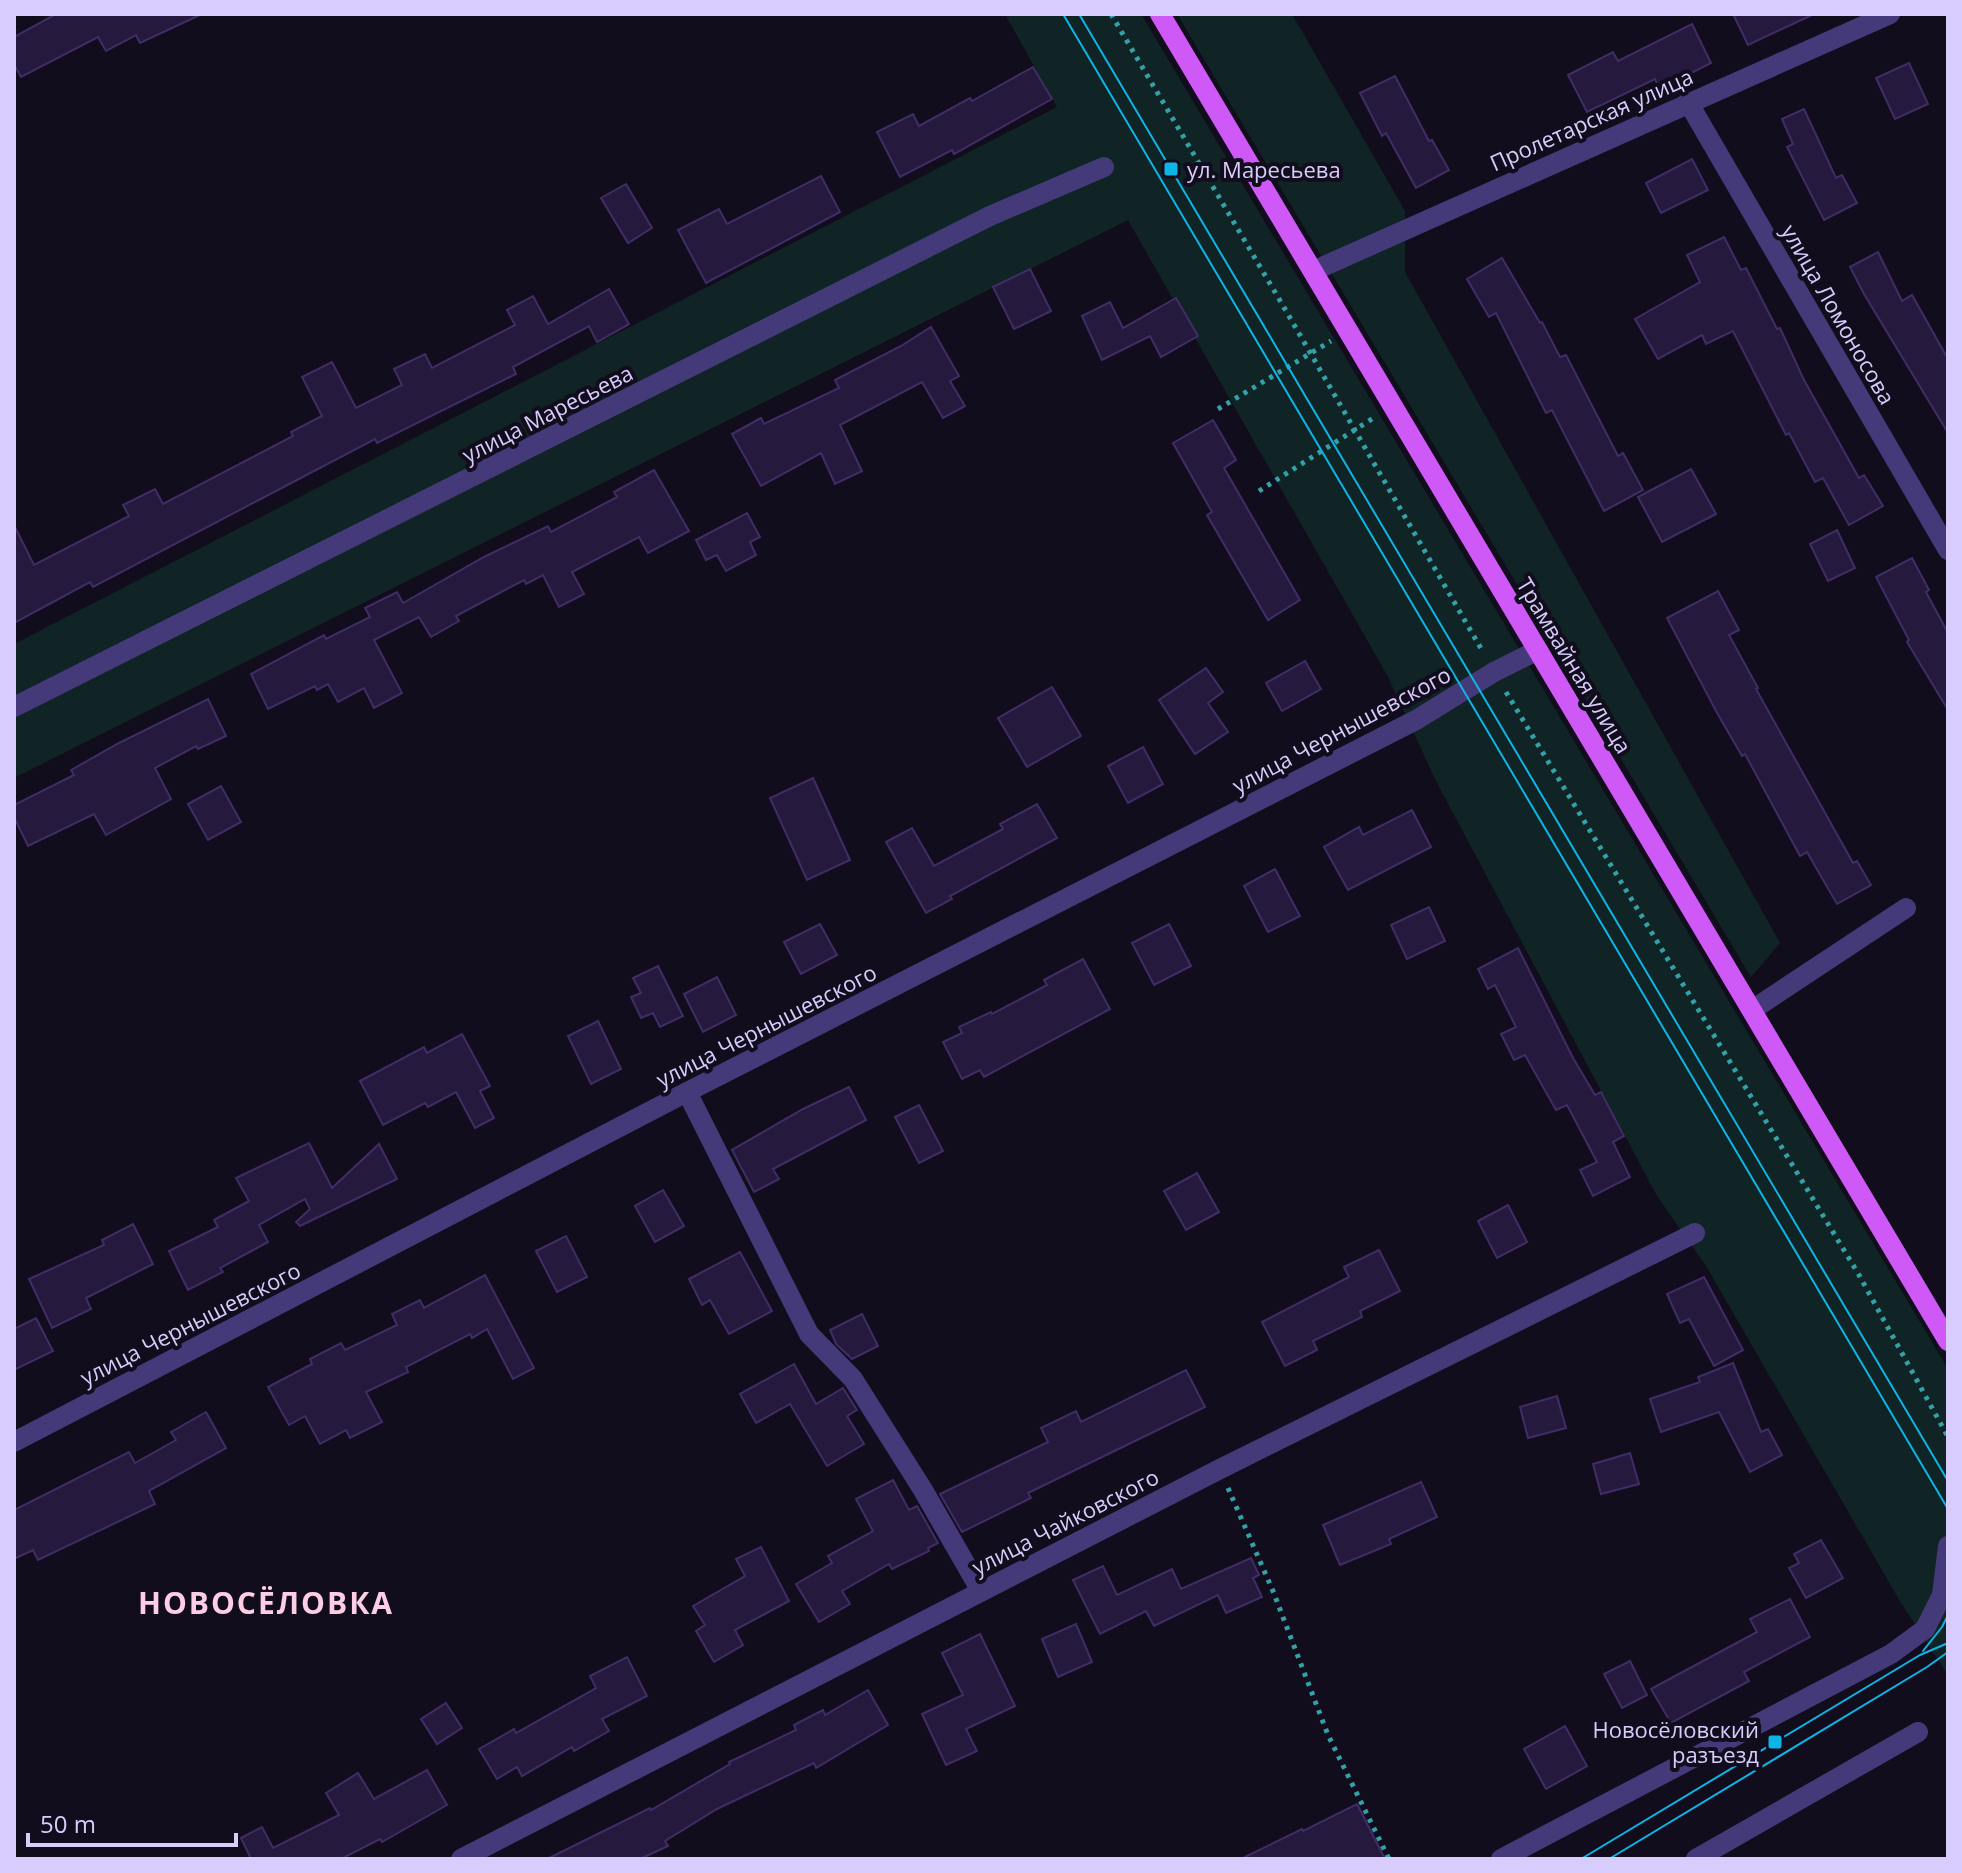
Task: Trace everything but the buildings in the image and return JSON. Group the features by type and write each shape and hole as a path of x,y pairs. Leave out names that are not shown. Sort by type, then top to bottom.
{"main road":[{"name":"Трамвайная улица","path":"1160,14 1945,1329"}],"street":[{"name":"Пролетарская улица","path":"1313,271 1890,14"},
{"name":"улица Ломоносова","path":"1688,102 1948,550"},
{"name":"улица Маресьева","path":"14,707 990,216 1104,167"},
{"name":"улица Чернышевского","path":"14,1442 687,1092 1416,720 1494,672 1538,650"},
{"path":"1752,1010 1906,908"},
{"path":"687,1092 809,1334 853,1379 923,1490 981,1591"},
{"name":"улица Чайковского","path":"461,1859 1220,1469 1695,1233"},
{"path":"1501,1859 1891,1654 1925,1629 1942,1595 1948,1546"},
{"path":"1696,1859 1918,1732"}],"path":[{"path":"1111,14 1494,672 1859,1275 1948,1437"},
{"path":"1218,409 1349,330"},
{"path":"1259,491 1393,406"},
{"path":"1220,1469 1273,1591 1328,1735 1389,1859"}],"green space":[{"path":"1005,14 1141,14 1948,1369 1948,1675 1901,1603 1706,1266 1657,1196 1436,781 1387,675 1128,220 14,778 14,644 1057,107"},
{"path":"1177,14 1292,14 1405,211 1405,272 1780,943 1751,977"}],"tram line":[{"path":"1063,14 1948,1509"},
{"path":"1079,14 1948,1481"},
{"path":"1923,1651 1948,1615"},
{"path":"1581,1859 1920,1655 1948,1643"},
{"path":"1609,1859 1948,1652"}],"place":[{"name":"ул. Маресьева","path":"1171,169"},
{"name":"Новосёловский разъезд","path":"1775,1742"}],"district":[{"name":"НОВОСЁЛОВКА","path":"266,1602"}]}
